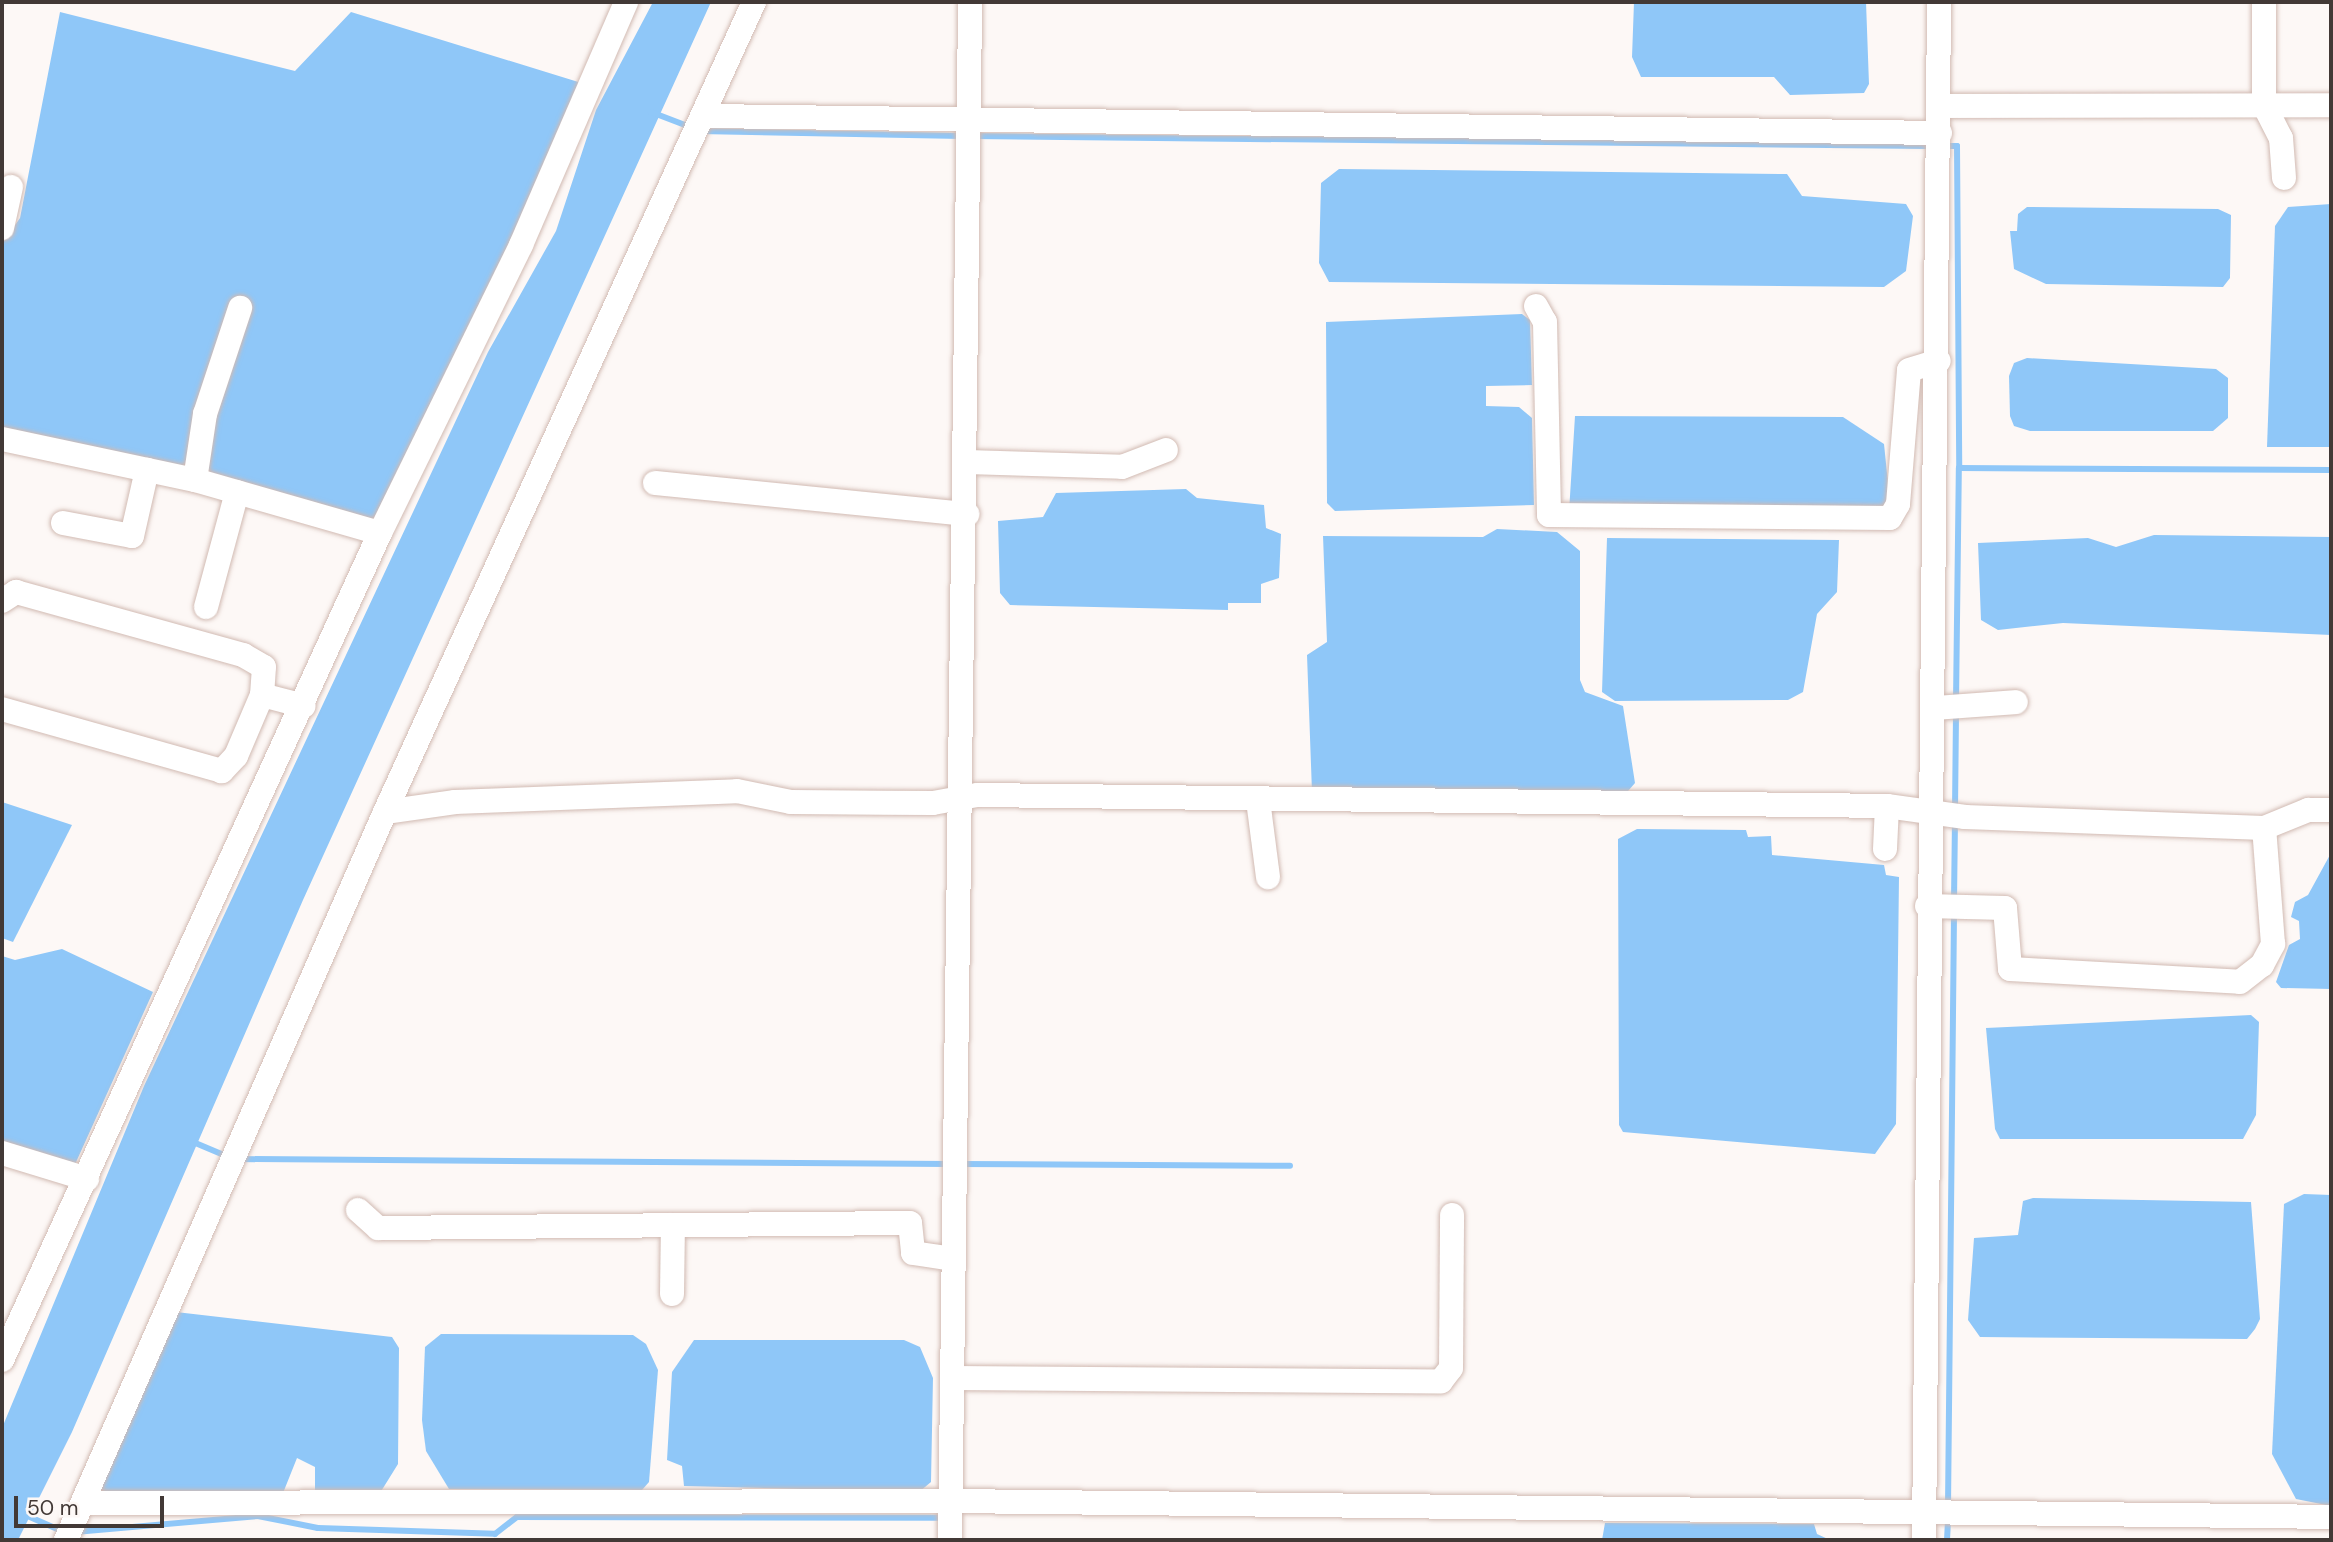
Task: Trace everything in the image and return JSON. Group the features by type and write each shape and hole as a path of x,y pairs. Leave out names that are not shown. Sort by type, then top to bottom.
{"street":[{"path":"2,1360 304,706 380,533 521,245 626,2"},
{"path":"66,1540 385,811 707,116 754,2"},
{"path":"950,1540 957,801 967,514 970,2"},
{"path":"1924,1540 1927,906 1934,811 1936,708 1939,2"},
{"path":"2264,2 2264,105 2281,138 2284,178"},
{"path":"1940,106 2331,105"},
{"path":"707,116 1940,132"},
{"path":"2,228 11,187"},
{"path":"1536,306 1545,322 1549,515 1890,518 1898,504 1909,370 1939,361"},
{"path":"195,481 205,414 240,308"},
{"path":"2,439 195,481 380,533"},
{"path":"967,462 1122,467 1166,450"},
{"path":"63,523 132,536 147,470"},
{"path":"655,483 967,514"},
{"path":"206,607 237,492"},
{"path":"2,601 16,592 243,655 264,667 262,695 236,757 222,771 2,709"},
{"path":"262,695 304,706"},
{"path":"1936,708 2016,702"},
{"path":"385,811 455,802 737,791 791,802 957,801 977,795 1887,806 1934,811 2264,828 2308,810 2331,810"},
{"path":"1258,800 1268,877"},
{"path":"1885,849 1887,806"},
{"path":"1927,906 2005,908 2010,969 2240,982 2262,965 2273,944 2264,828"},
{"path":"2,1153 86,1179"},
{"path":"358,1210 378,1228 910,1223 914,1253 953,1259"},
{"path":"952,1378 1441,1381 1451,1368 1452,1215"},
{"path":"672,1294 673,1226"},
{"path":"84,1503 951,1501 2331,1517"}],"water":[{"path":"653,2 711,2 303,900 72,1432 18,1540 2,1540 2,1428 144,1086 488,352 556,231 596,110"},
{"path":"1634,2 1866,2 1869,84 1864,93 1790,95 1774,77 1641,77 1632,57"},
{"path":"60,12 295,71 351,12 588,85 380,542 192,476 2,442 2,244 20,218"},
{"path":"1339,169 1787,174 1802,196 1906,204 1913,216 1906,271 1884,287 1329,282 1319,263 1321,183"},
{"path":"2331,204 2331,447 2267,447 2275,226 2288,207"},
{"path":"2027,207 2218,209 2231,215 2230,278 2223,287 2046,284 2014,269 2010,231 2017,231 2018,214"},
{"path":"1522,314 1530,320 1532,385 1486,386 1486,406 1519,407 1532,418 1534,505 1335,511 1327,503 1326,322"},
{"path":"2027,358 2216,369 2228,378 2228,418 2213,431 2030,431 2014,426 2010,416 2009,376 2014,363"},
{"path":"1575,416 1843,417 1884,444 1891,512 1569,512"},
{"path":"1186,489 1197,498 1264,505 1266,528 1281,534 1279,578 1261,584 1261,603 1228,603 1228,610 1010,605 1000,593 998,521 1043,517 1056,493"},
{"path":"1497,529 1557,532 1580,551 1580,680 1585,692 1623,706 1635,783 1622,798 1312,792 1307,655 1327,642 1323,536 1483,537"},
{"path":"2154,535 2331,537 2331,635 2063,623 1998,630 1981,620 1978,543 2088,538 2116,547"},
{"path":"1607,538 1839,540 1837,592 1817,614 1803,692 1788,700 1615,701 1602,692"},
{"path":"2,802 72,825 13,942 2,938"},
{"path":"1637,829 1746,830 1748,837 1771,836 1772,855 1884,865 1886,875 1899,877 1896,1124 1875,1154 1623,1132 1619,1125 1618,839"},
{"path":"2331,853 2331,989 2281,988 2276,982 2289,945 2300,939 2299,921 2291,917 2295,902 2308,895"},
{"path":"62,949 153,992 68,1180 2,1160 2,956 15,960"},
{"path":"2251,1015 2259,1022 2256,1115 2243,1139 2000,1139 1995,1129 1986,1028"},
{"path":"2304,1194 2331,1195 2331,1506 2296,1499 2272,1454 2284,1204"},
{"path":"2033,1198 2251,1202 2260,1319 2255,1329 2247,1339 1980,1337 1968,1320 1974,1238 2018,1235 2023,1201"},
{"path":"176,1312 392,1337 399,1348 398,1464 380,1493 315,1493 315,1467 297,1458 283,1493 105,1496 92,1483"},
{"path":"441,1334 633,1335 646,1344 658,1370 649,1482 642,1490 449,1489 426,1451 422,1420 425,1347"},
{"path":"694,1340 904,1340 920,1347 933,1378 931,1482 919,1492 684,1486 682,1466 667,1460 672,1372"},
{"path":"1605,1523 1814,1524 1817,1534 1830,1540 1602,1540"}],"waterway":[{"path":"651,112 690,127"},
{"path":"700,131 962,136"},
{"path":"973,136 1931,146"},
{"path":"1942,146 1957,146 1959,468 2331,470"},
{"path":"1956,702 1959,468"},
{"path":"1955,810 1956,713"},
{"path":"1954,901 1955,821"},
{"path":"1948,1507 1954,912"},
{"path":"193,1142 228,1157"},
{"path":"238,1159 948,1164"},
{"path":"959,1164 1290,1166"},
{"path":"23,1514 64,1532"},
{"path":"75,1532 258,1516 318,1528 495,1534 517,1517 945,1518"},
{"path":"1947,1540 1948,1518"}]}
